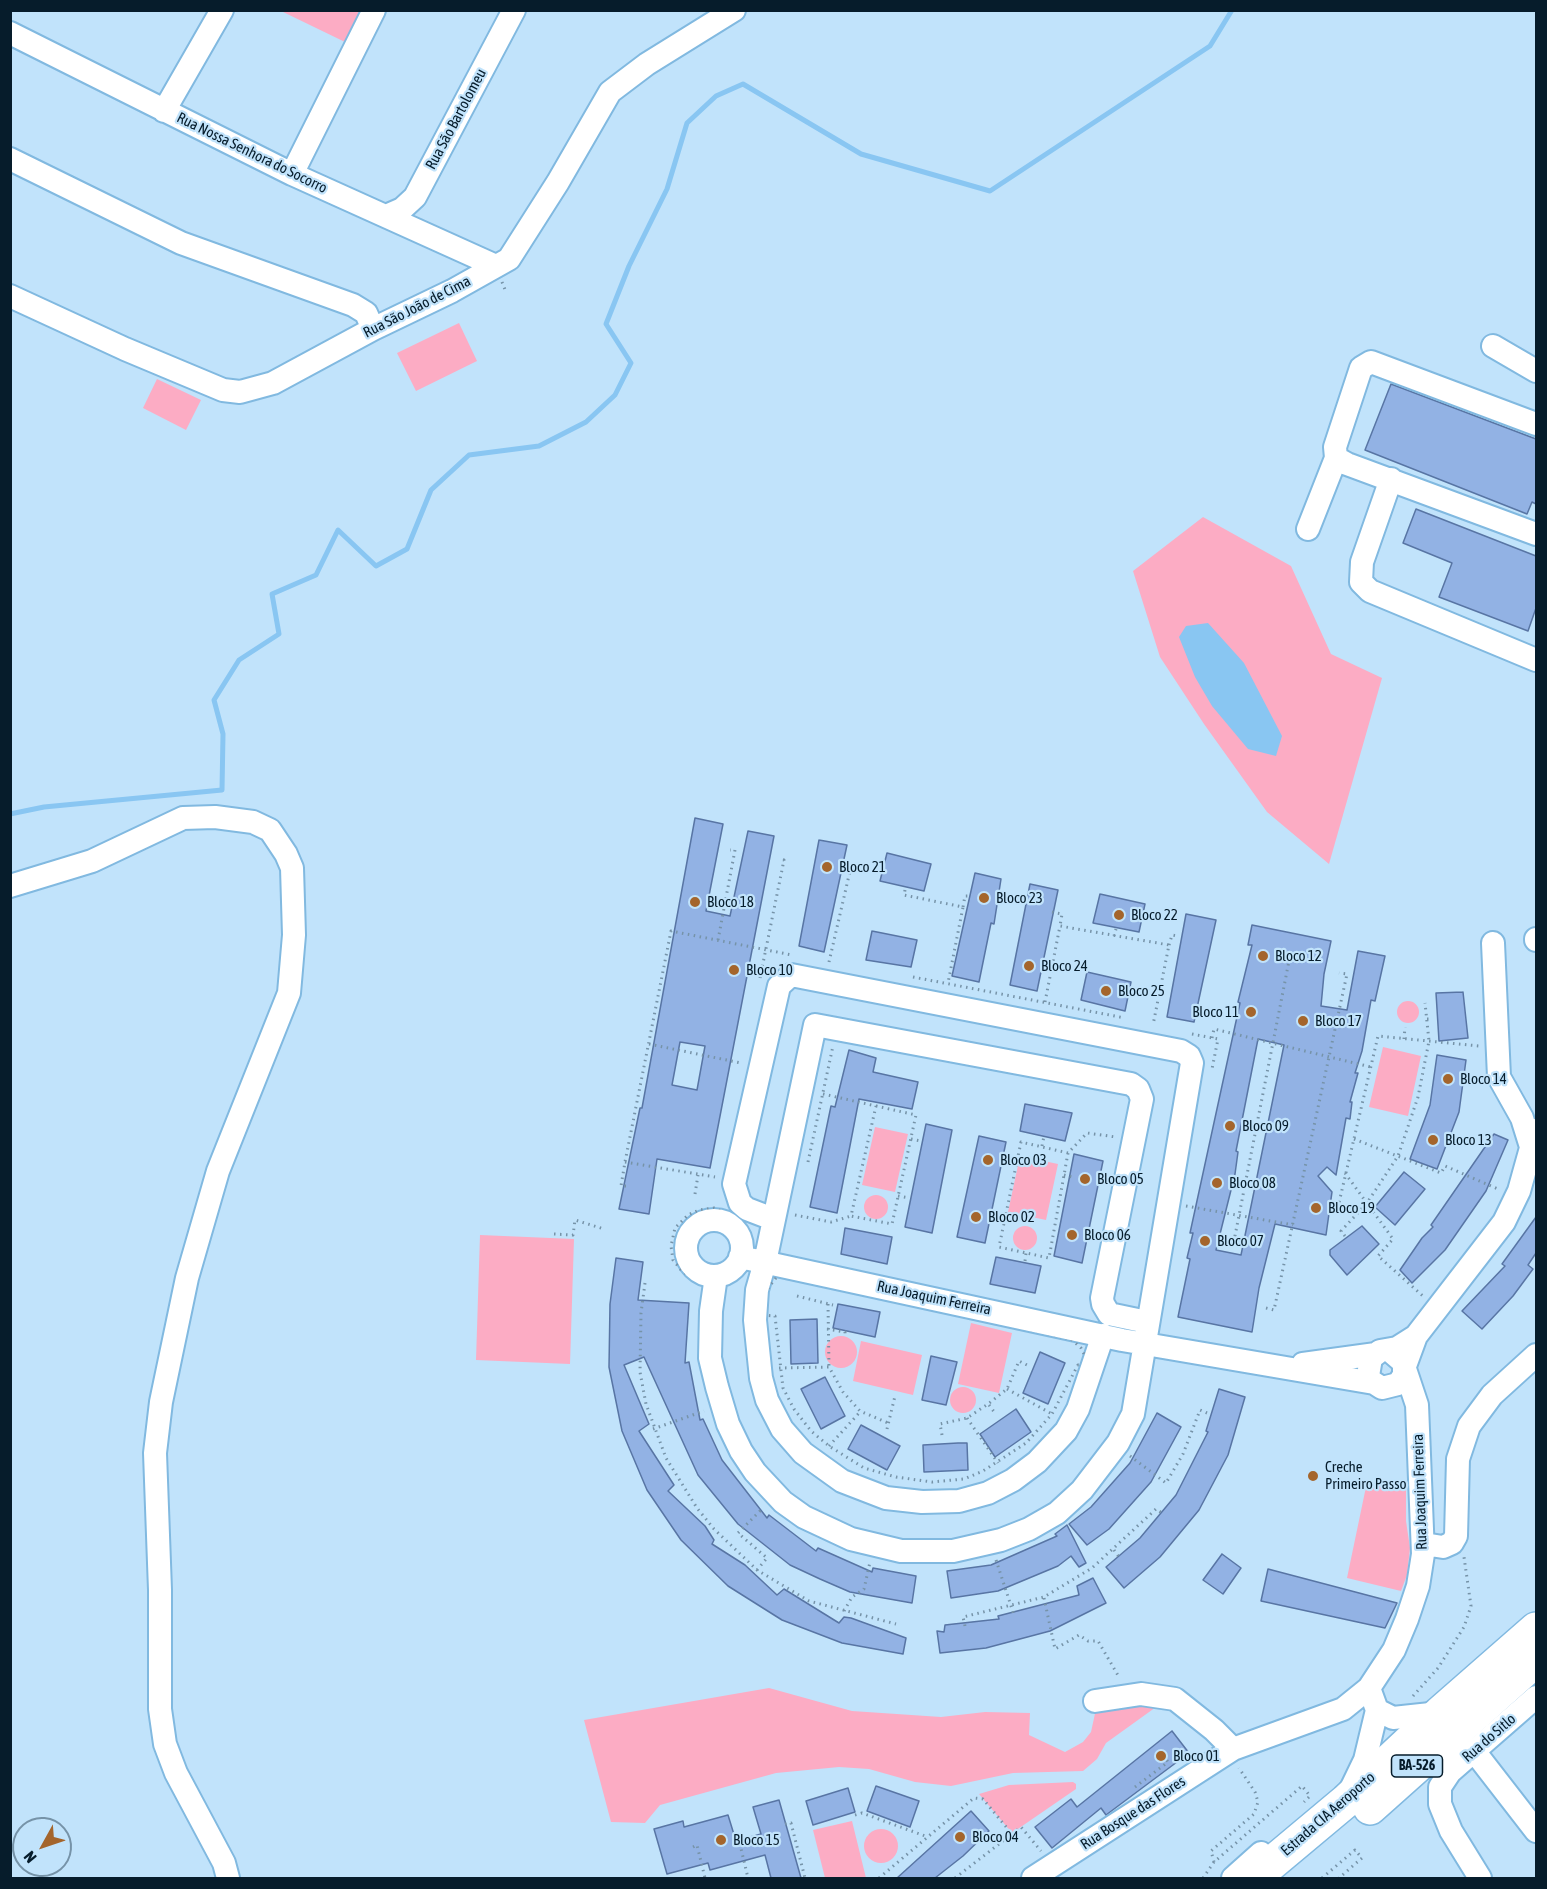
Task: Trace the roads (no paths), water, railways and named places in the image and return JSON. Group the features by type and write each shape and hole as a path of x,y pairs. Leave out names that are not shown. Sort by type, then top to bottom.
{"highway":[{"name":"Estrada CIA Aeroporto","path":"1254,1878 1346,1801 1440,1713 1536,1629"},
{"name":"Estrada CIA Aeroporto","path":"1289,1878 1536,1660"}],"street":[{"path":"164,111 222,10"},
{"path":"292,174 374,10"},
{"name":"Rua São Bartolomeu","path":"386,216 402,209 416,196 513,10"},
{"name":"Rua São João de Cima","path":"10,296 206,384 240,392 273,383 373,329 452,291 509,259 610,92 647,64 734,10"},
{"name":"Rua Nossa Senhora do Socorro","path":"10,33 292,174 496,266"},
{"path":"10,159 181,243 353,305 366,313 373,329"},
{"path":"1493,346 1536,371"},
{"path":"1308,529 1336,458 1335,447 1360,368 1371,362 1536,424"},
{"path":"1336,458 1536,534"},
{"path":"1391,479 1362,562 1361,582 1370,591 1536,660"},
{"path":"10,886 92,861 183,818 233,819 270,830 292,868 294,935 289,993 218,1171 187,1278 161,1402 156,1453 160,1590 160,1710 165,1744 176,1773 224,1863 228,1878"},
{"path":"1394,1360 1416,1336 1504,1222 1519,1191 1534,1140 1499,1077 1493,943"},
{"path":"710,1280 734,1268 744,1248 741,1239 730,1225 714,1220 697,1226 688,1240 688,1258 710,1280 710,1358 729,1424 754,1472 783,1502 804,1517 851,1539 873,1547 901,1551 953,1551 980,1546 1029,1529 1057,1513 1082,1490 1126,1430 1138,1392 1146,1333 1192,1069 1189,1056 1181,1051 791,975 779,986 734,1184 740,1203 747,1209 772,1218"},
{"path":"1103,1335 1078,1409 1066,1431 1037,1462 1013,1480 988,1493 959,1501 922,1502 886,1498 842,1481 804,1453 782,1429 767,1400 761,1378 755,1320 757,1290 765,1262 772,1218 812,1030 815,1025 1131,1084 1138,1089 1142,1099 1102,1298 1109,1314 1146,1333"},
{"name":"Rua Joaquim Ferreira","path":"744,1248 765,1262 1103,1335 1146,1333 1284,1366 1382,1386 1411,1398 1417,1405"},
{"path":"1424,1544 1448,1546 1456,1536 1458,1459 1468,1426 1492,1395 1536,1355"},
{"path":"1371,1358 1394,1360 1402,1380 1382,1386 1367,1370 1371,1358"},
{"name":"Rua Joaquim Ferreira","path":"1284,1366 1394,1360 1417,1405 1424,1544 1418,1586 1394,1650 1370,1688"},
{"path":"1370,1688 1385,1714"},
{"name":"Rua Bosque das Flores","path":"1033,1878 1233,1755 1342,1709 1370,1688"},
{"path":"1095,1701 1141,1694 1175,1700 1214,1730 1233,1755"},
{"name":"Rua do Sitlo","path":"1480,1878 1451,1831 1440,1804 1440,1787 1450,1772 1536,1697"},
{"path":"1385,1714 1440,1713"},
{"path":"1346,1801 1385,1714"},
{"path":"1474,1751 1536,1831"},
{"path":"1233,1878 1276,1840 1300,1840"}],"water":[{"path":"1208,623 1244,663 1282,736 1276,756 1248,749 1212,706 1195,677 1179,637 1186,626"}],"waterway":[{"path":"10,814 44,807 222,790 223,734 214,700 239,660 279,634 272,594 316,575 338,530 376,566 407,549 431,490 469,455 539,446 586,422 615,395 631,363 606,324 629,266 667,189 687,123 716,96 743,84 861,154 990,191 1210,46 1232,10"}],"place":[{"name":"Bloco 21","path":"827,867"},
{"name":"Bloco 23","path":"984,898"},
{"name":"Bloco 18","path":"695,902"},
{"name":"Bloco 22","path":"1119,915"},
{"name":"Bloco 12","path":"1263,956"},
{"name":"Bloco 24","path":"1029,966"},
{"name":"Bloco 10","path":"734,970"},
{"name":"Bloco 25","path":"1106,991"},
{"name":"Bloco 11","path":"1251,1012"},
{"name":"Bloco 17","path":"1303,1021"},
{"name":"Bloco 14","path":"1448,1079"},
{"name":"Bloco 09","path":"1230,1126"},
{"name":"Bloco 13","path":"1433,1140"},
{"name":"Bloco 03","path":"988,1160"},
{"name":"Bloco 05","path":"1085,1179"},
{"name":"Bloco 08","path":"1217,1183"},
{"name":"Bloco 19","path":"1316,1208"},
{"name":"Bloco 02","path":"976,1217"},
{"name":"Bloco 06","path":"1072,1235"},
{"name":"Bloco 07","path":"1205,1241"},
{"name":"Creche Primeiro Passo","path":"1313,1476"},
{"name":"Bloco 01","path":"1161,1756"},
{"name":"Bloco 04","path":"960,1837"},
{"name":"Bloco 15","path":"721,1840"}]}
